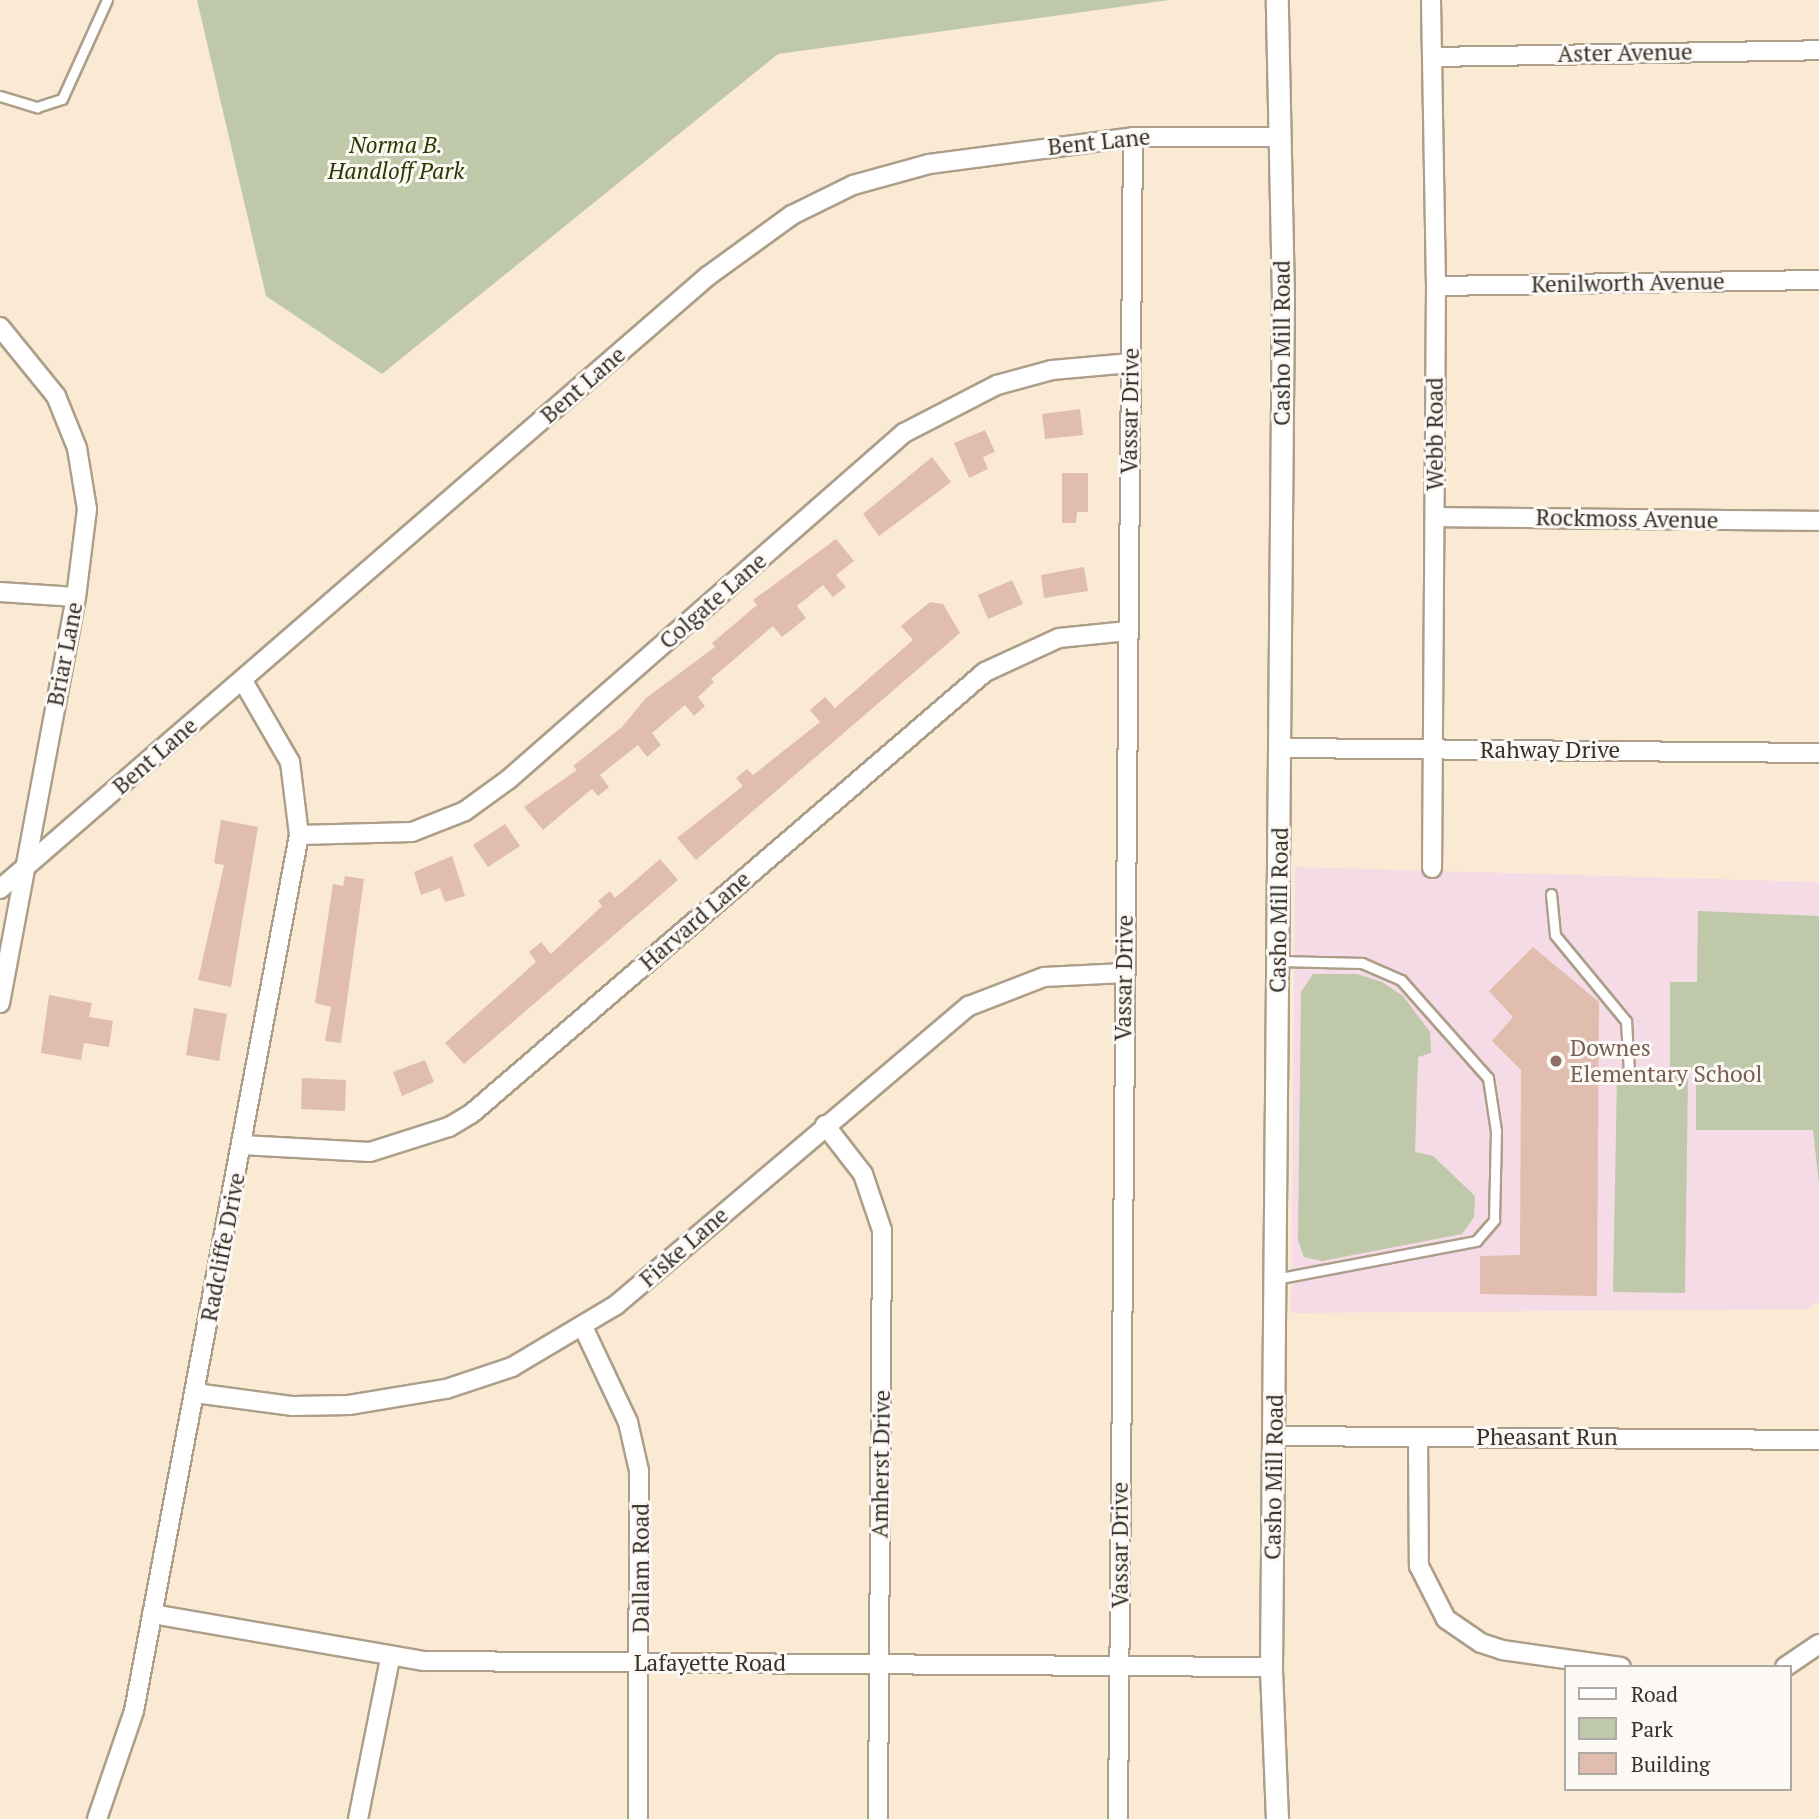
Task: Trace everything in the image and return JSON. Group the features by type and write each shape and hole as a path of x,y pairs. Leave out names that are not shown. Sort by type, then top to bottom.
{"street":[{"name":"Casho Mill Road","path":"1277,0 1281,137 1281,748 1271,1667 1277,1819"},
{"name":"Webb Road","path":"1430,0 1436,286 1432,868"},
{"name":"Aster Avenue","path":"1432,57 1819,50"},
{"name":"Bent Lane","path":"0,889 708,276 792,215 900,169 1133,137 1281,137"},
{"name":"Vassar Drive","path":"1118,1819 1133,137"},
{"name":"Kenilworth Avenue","path":"1436,286 1819,280"},
{"name":"Briar Lane","path":"0,327 38,368 77,448 88,509 76,597 0,1003"},
{"name":"Colgate Lane","path":"299,835 412,832 465,811 509,779 904,433 997,385 1052,370 1131,363"},
{"name":"Rockmoss Avenue","path":"1435,517 1819,521"},
{"path":"0,592 76,597"},
{"name":"Harvard Lane","path":"242,1145 370,1152 449,1127 471,1114 985,672 1059,638 1128,631"},
{"name":"Radcliffe Drive","path":"97,1819 127,1738 195,1393 299,835 290,762 243,681"},
{"name":"Rahway Drive","path":"1281,748 1819,752"},
{"name":"Fiske Lane","path":"195,1393 293,1406 415,1397 512,1367 584,1329 969,1006 1044,977 1124,973"},
{"name":"Amherst Drive","path":"825,1125 863,1174 882,1230 878,1819"},
{"name":"Dallam Road","path":"584,1329 628,1422 639,1471 638,1819"},
{"name":"Pheasant Run","path":"1275,1436 1819,1440"},
{"path":"1418,1437 1419,1566 1446,1619 1481,1643 1502,1650 1607,1665"},
{"name":"Lafayette Road","path":"152,1614 390,1659 1271,1667"},
{"path":"1788,1665 1819,1644"},
{"path":"358,1819 390,1659"}],"lane":[{"path":"0,96 37,107 62,99 107,0"},
{"path":"1551,894 1555,935 1626,1021 1629,1072"},
{"path":"1275,1279 1476,1241 1494,1220 1496,1131 1488,1078 1401,980 1362,963 1279,961"}],"shaded area":[{"name":"Downes Elementary School","path":"1295,867 1819,882 1819,1301 1808,1309 1291,1313"}],"green space":[{"name":"Norma B. Handloff Park","path":"197,0 1169,0 778,54 382,374 266,296"},
{"path":"1698,911 1819,916 1819,1184 1813,1130 1696,1130 1696,1070 1670,1069 1670,982 1697,982"},
{"path":"1313,974 1357,974 1382,982 1403,996 1430,1032 1431,1053 1418,1057 1415,1152 1433,1156 1475,1196 1474,1217 1462,1234 1322,1261 1304,1257 1298,1240 1301,992"},
{"path":"1617,1076 1688,1076 1685,1293 1613,1292"}],"building":[{"path":"1080,409 1083,435 1045,439 1042,414"},
{"path":"985,430 995,452 983,457 988,469 969,478 954,443"},
{"path":"932,457 951,482 879,536 863,514"},
{"path":"1062,473 1088,473 1088,512 1077,512 1076,523 1062,523"},
{"path":"836,539 854,561 836,575 846,587 833,597 823,585 797,606 806,618 782,637 773,626 711,679 714,682 698,697 705,706 694,716 685,705 652,733 661,745 647,757 638,745 600,775 609,787 598,796 592,789 543,830 524,807 577,770 573,766 622,727 646,698 715,647 712,643 757,605 753,600"},
{"path":"1084,567 1088,591 1044,598 1041,575"},
{"path":"1012,580 1023,604 988,619 978,595"},
{"path":"930,602 943,604 960,633 696,860 677,838 743,786 736,778 747,769 753,775 820,722 810,710 825,697 835,708 913,640 901,626"},
{"path":"221,820 258,827 231,987 198,980 224,865 214,863"},
{"path":"505,824 520,846 488,867 473,845"},
{"path":"452,856 465,896 445,902 440,888 421,895 414,872"},
{"path":"660,859 678,880 464,1064 445,1043 536,962 529,952 541,942 551,954 602,906 598,901 610,891 615,898"},
{"path":"345,876 364,879 341,1043 325,1041 331,1007 315,1003 333,884 343,886"},
{"name":"Downes Elementary School","path":"1533,947 1599,1002 1597,1296 1480,1294 1480,1256 1520,1255 1521,1070 1492,1041 1513,1017 1489,991"},
{"path":"49,995 92,1003 89,1017 113,1021 109,1047 84,1043 81,1060 41,1053"},
{"path":"194,1008 227,1014 219,1061 186,1055"},
{"path":"425,1060 434,1082 402,1096 393,1072"},
{"path":"302,1078 346,1080 345,1111 301,1109"}],"place":[{"name":"Downes Elementary School","path":"1556,1061"}]}
